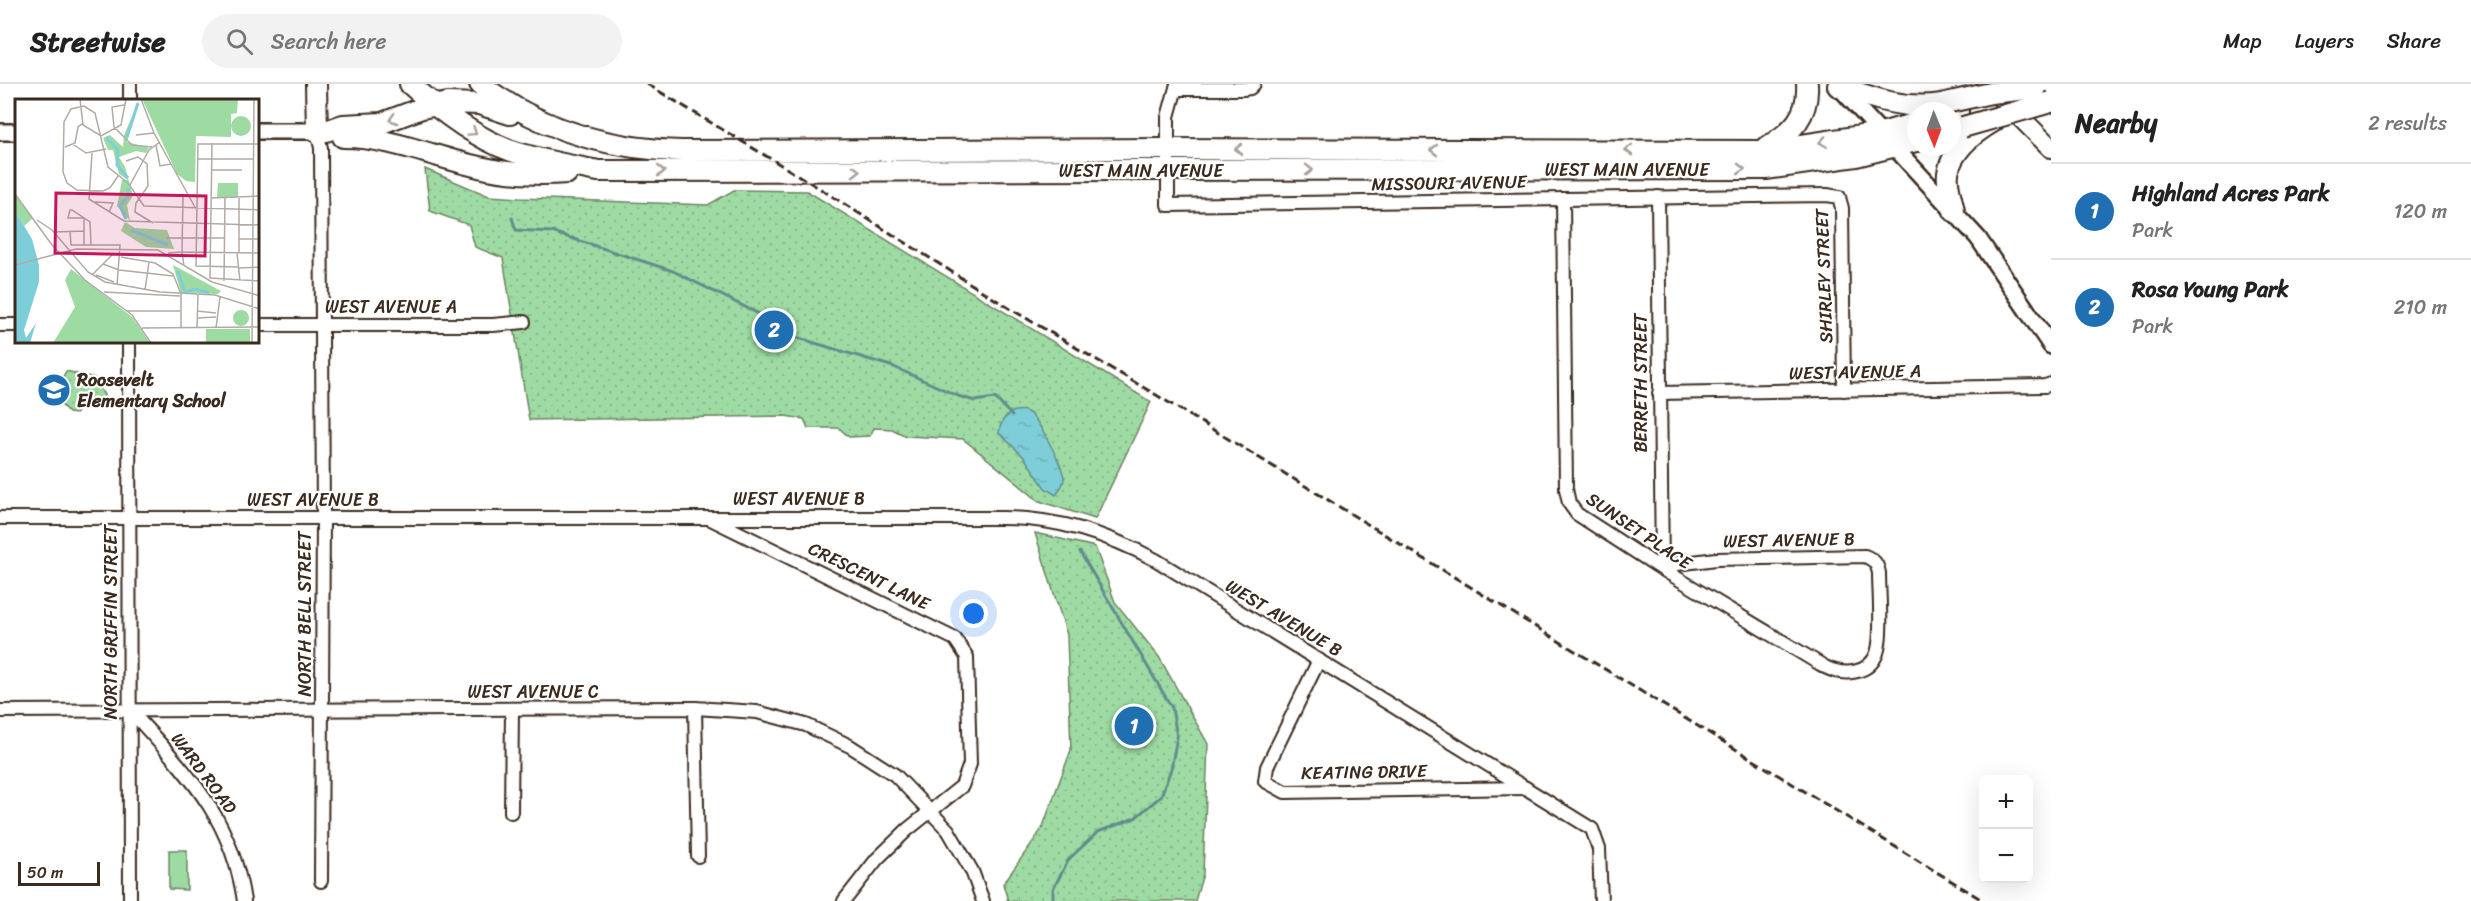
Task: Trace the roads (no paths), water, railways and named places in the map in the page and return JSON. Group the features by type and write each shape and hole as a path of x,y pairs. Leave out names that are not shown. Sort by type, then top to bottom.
{"main road":[{"path":"316,84 322,131"},
{"name":"WEST MAIN AVENUE","path":"410,84 435,105 483,138 532,157 598,171 1766,169 1907,144"},
{"name":"WEST MAIN AVENUE","path":"480,84 520,110 548,124 586,137 629,147 682,151 1166,149 1761,151 1881,133 1907,126"},
{"path":"1761,151 1784,137 1796,126 1806,106 1807,84"},
{"path":"1986,84 2051,148"},
{"path":"1837,85 1888,103 1907,106"},
{"path":"1961,117 1991,93 2042,86"},
{"path":"322,131 343,125 382,123 435,105 459,102 487,105 577,143 629,147"},
{"path":"1961,121 2002,116 2051,102"},
{"path":"322,131 391,142 466,164 500,171 536,174 598,171"},
{"path":"1950,156 1948,172 1954,211"}],"street":[{"path":"1167,171 1168,117 1176,86 1243,89 1250,88 1254,84"},
{"path":"1837,85 1978,238 2051,346"},
{"path":"260,131 322,131"},
{"name":"NORTH BELL STREET","path":"321,881 322,131"},
{"name":"MISSOURI AVENUE","path":"1167,171 1168,205 1658,197 1827,195 1839,197"},
{"name":"BERRETH STREET","path":"1658,197 1662,569"},
{"name":"SHIRLEY STREET","path":"1839,197 1842,208 1844,390"},
{"name":"SUNSET PLACE","path":"1563,199 1567,496 1577,514 1662,569 1832,671 1848,674 1869,664 1878,651 1879,638"},
{"name":"WEST AVENUE A","path":"260,325 493,325 524,321"},
{"name":"NORTH GRIFFIN STREET","path":"129,344 130,901"},
{"name":"WEST AVENUE A","path":"1659,393 2045,386 2051,384"},
{"name":"CRESCENT LANE","path":"708,517 955,639 967,657 970,764 962,786 907,830 877,859 844,901"},
{"name":"WEST AVENUE B","path":"0,519 1020,518 1073,526 1141,552 1592,829 1599,849 1601,901"},
{"name":"WEST AVENUE B","path":"1662,569 1716,559 1865,556 1875,561 1878,566 1879,638"},
{"name":"KEATING DRIVE","path":"1319,660 1268,767 1265,781 1285,792 1527,788"},
{"path":"695,708 698,856"},
{"name":"WEST AVENUE C","path":"0,711 695,708 757,712 806,725 850,746 895,775 948,830 972,871 983,901"},
{"name":"WARD ROAD","path":"130,710 212,808 233,850 244,901"},
{"path":"511,812 512,710"}],"water":[{"path":"1015,411 1026,411 1033,417 1055,454 1064,478 1056,495 1045,488 1024,457 999,433 1004,419"}],"waterway":[{"path":"512,218 516,230 552,232 673,271 773,321 782,333 894,367 958,396 975,401 995,398 1012,416"},
{"path":"1053,901 1053,889 1069,859 1098,832 1135,818 1161,796 1171,769 1177,737 1172,708 1080,552"}],"railway":[{"path":"647,84 819,188 1009,308 1158,396 1984,901"}],"place":[{"name":"Rosa Young Park","path":"774,330"},
{"name":"Roosevelt Elementary School","path":"54,390"},
{"name":"Highland Acres Park","path":"1134,726"}]}
